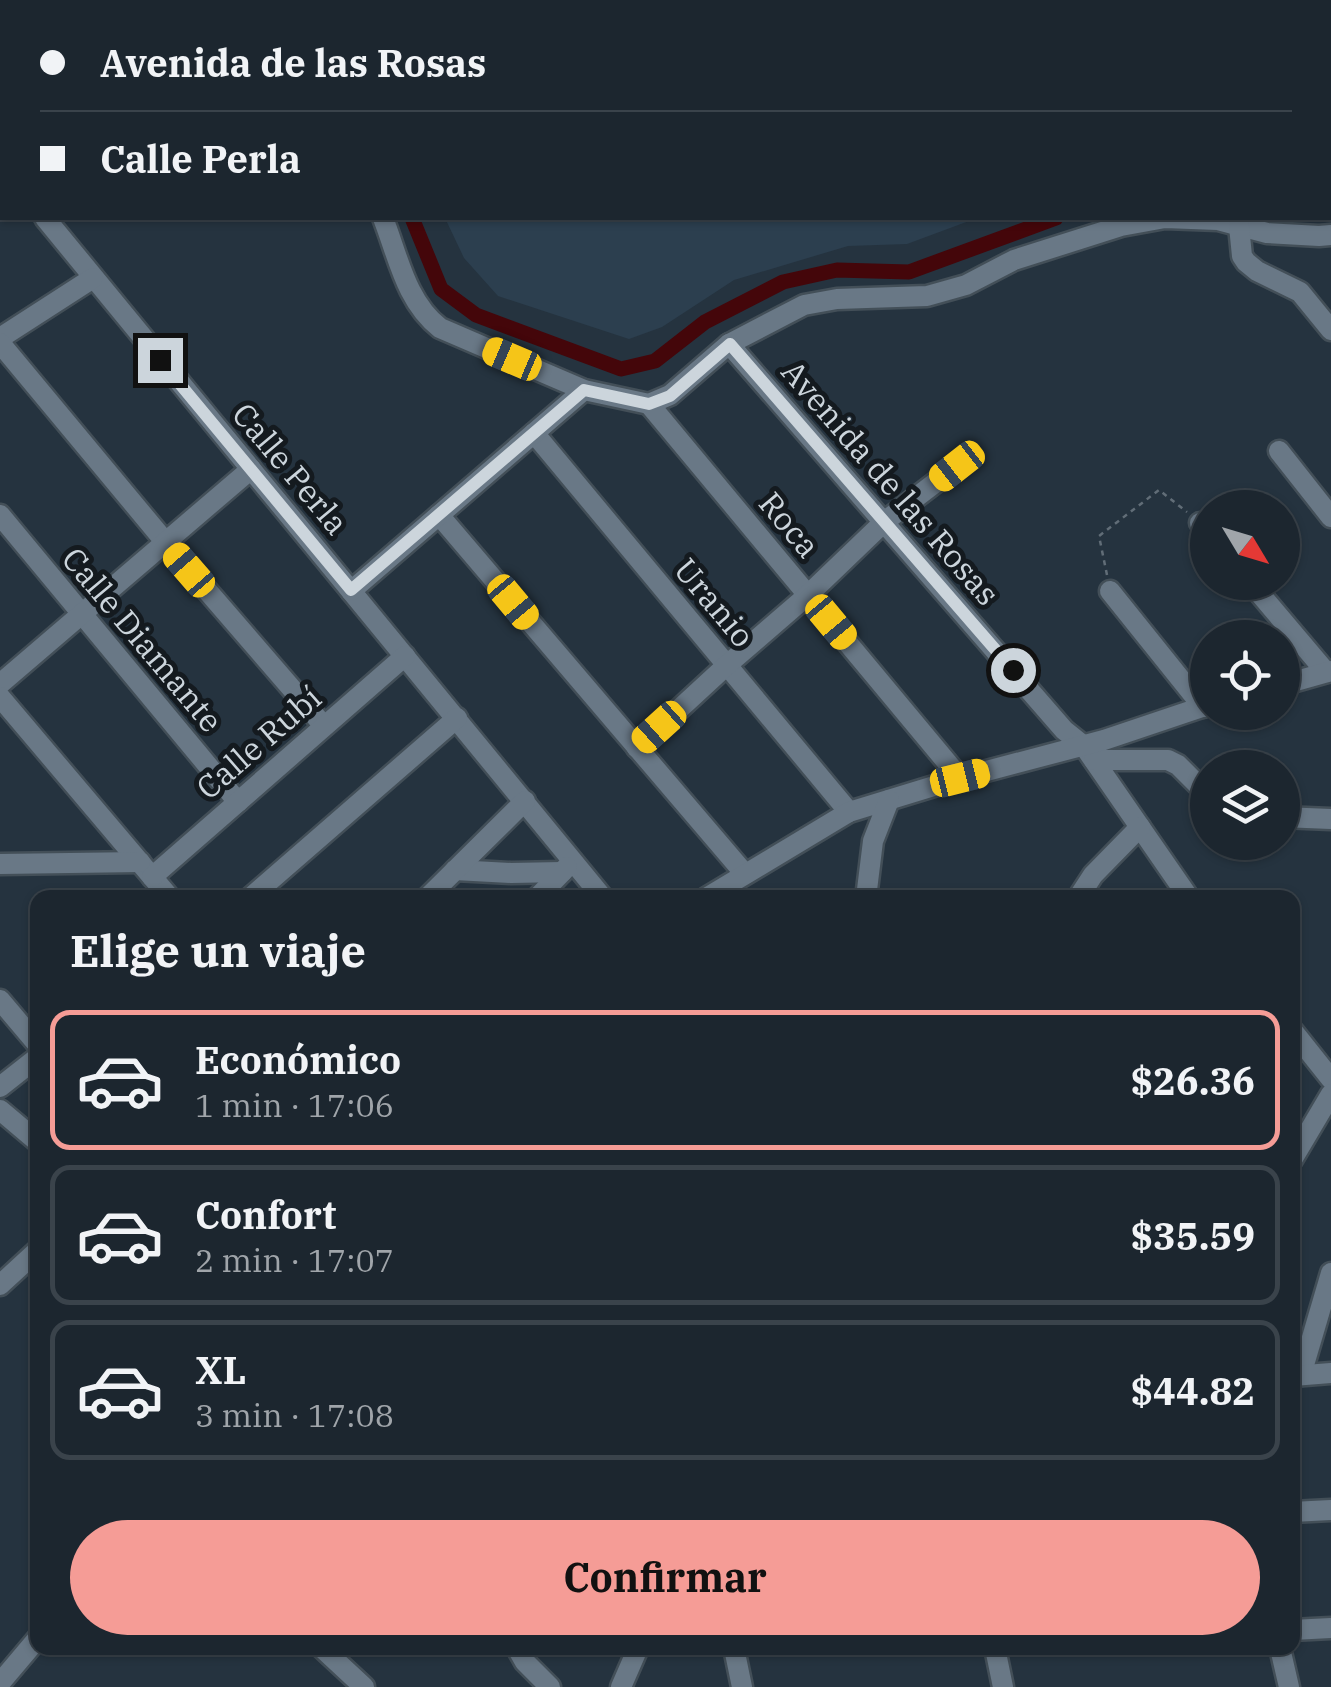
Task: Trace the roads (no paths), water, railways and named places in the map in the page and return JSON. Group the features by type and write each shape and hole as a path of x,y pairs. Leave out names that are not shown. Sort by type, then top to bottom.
{"street":[{"name":"Calle Perla","path":"47,220 525,801 567,867 594,890"},
{"path":"385,220 415,302 440,328 584,390 649,404 670,396 730,344 804,305 836,299 927,296 966,284 1014,260 1121,226 1154,220"},
{"path":"1218,220 1266,233 1331,235"},
{"path":"1239,226 1246,262 1300,292 1331,330"},
{"path":"93,278 0,341 166,544 324,726"},
{"name":"Avenida de las Rosas","path":"730,344 1064,730 1089,753 1184,890"},
{"path":"351,590 584,390"},
{"name":"Roca","path":"649,404 960,778"},
{"name":"Uranio","path":"534,433 848,812"},
{"path":"1279,450 1331,518"},
{"path":"636,748 884,522 957,466"},
{"path":"0,684 251,469"},
{"path":"438,515 745,874"},
{"name":"Calle Diamante","path":"0,516 238,802"},
{"path":"1110,591 1190,688"},
{"path":"1266,600 1328,672 1300,679"},
{"name":"Calle Rubí","path":"146,869 238,802 405,656"},
{"path":"0,697 163,890"},
{"path":"719,890 848,812 960,778 1089,753 1190,712"},
{"path":"259,890 456,718"},
{"path":"1089,753 1168,760 1190,777"},
{"path":"867,890 873,841 889,800"},
{"path":"435,890 525,801"},
{"path":"1300,818 1331,820"},
{"path":"1084,890 1140,826"},
{"path":"0,864 146,869"},
{"path":"455,870 511,873 567,867"},
{"path":"545,890 567,867"},
{"path":"0,1000 30,1036"},
{"path":"1300,1040 1331,1078"},
{"path":"0,1087 30,1063"},
{"path":"1300,1146 1331,1094"},
{"path":"0,1110 30,1135"},
{"path":"0,1285 30,1257"},
{"path":"1300,1367 1331,1273"},
{"path":"1300,1376 1331,1374"},
{"path":"1300,1512 1331,1510"},
{"path":"1300,1630 1331,1628"},
{"path":"0,1682 30,1647"},
{"path":"330,1655 364,1687"},
{"path":"522,1655 550,1687"},
{"path":"622,1687 635,1655"},
{"path":"735,1655 742,1687"},
{"path":"996,1655 1003,1687"},
{"path":"1282,1655 1289,1687"}],"waterway":[{"path":"413,220 441,289 476,315 621,369 655,361 705,322 783,282 837,270 909,272 1051,220"}]}
